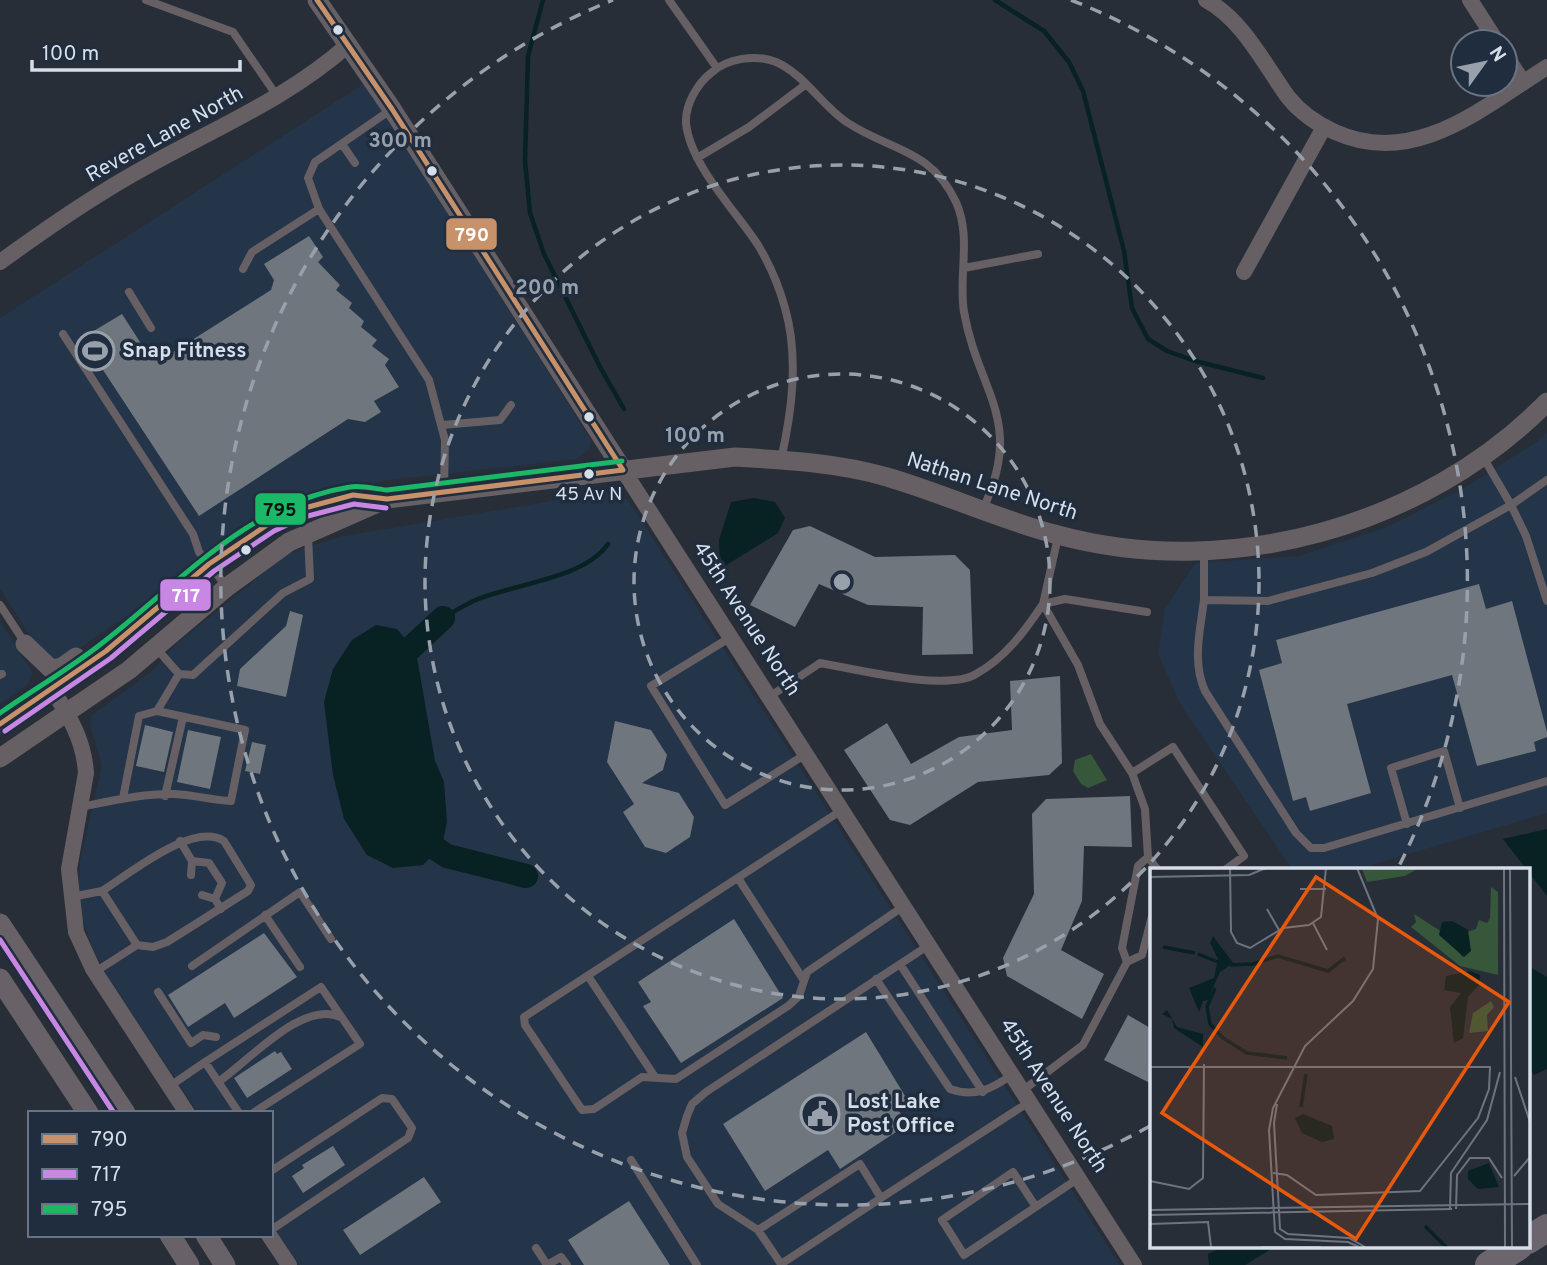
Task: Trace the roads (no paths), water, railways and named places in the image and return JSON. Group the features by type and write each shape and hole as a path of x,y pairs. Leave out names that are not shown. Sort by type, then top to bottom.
{"highway":[{"path":"1530,1239 1547,1228"},
{"path":"1489,1265 1516,1248"}],"main road":[{"path":"0,924 124,1111"},
{"path":"0,979 88,1111"},
{"path":"171,1237 189,1265"},
{"path":"207,1237 225,1265"}],"street":[{"name":"45th Avenue North","path":"317,0 392,109 1135,1265"},
{"path":"1206,0 1236,25 1290,99 1324,127 1351,139 1379,145 1435,135 1547,67"},
{"path":"1470,0 1488,28"},
{"name":"Revere Lane North","path":"0,262 105,189 226,127 277,96 349,44"},
{"path":"1519,76 1523,82"},
{"path":"1244,272 1324,127"},
{"name":"Nathan Lane North","path":"0,724 136,627 209,564 270,523 302,509 353,495 387,499 735,457 781,460 886,477 1058,535 1120,546 1204,550 1291,540 1346,525 1397,506 1483,457 1547,402"},
{"name":"Nathan Lane North","path":"0,758 67,714 156,648 227,587 289,542 387,499"},
{"path":"25,644 47,667 57,670 98,641 136,627"},
{"path":"25,644 37,681 30,704"},
{"path":"52,689 82,742 85,758 86,773 69,869 76,932 94,972 186,1111"},
{"path":"270,1237 289,1265"}],"lane":[{"path":"146,0 233,32 277,96"},
{"path":"668,0 717,68"},
{"path":"781,460 793,351 786,310 775,277 758,246 697,158 686,123 690,103 698,87 717,68 744,58 761,58 777,63 847,122 915,154 936,173 955,201 961,218 964,311 976,356 993,396 1001,436 995,479 982,510"},
{"path":"697,158 749,127 805,85"},
{"path":"392,109 315,162 308,178 319,209 429,380 442,425 446,459 444,492"},
{"path":"342,144 355,163"},
{"path":"243,269 252,252 319,209"},
{"path":"964,268 1038,254"},
{"path":"129,292 151,328"},
{"path":"63,334 193,534 199,552 227,587"},
{"path":"442,425 500,420 512,405"},
{"path":"1483,457 1526,536 1547,601"},
{"path":"1204,600 1268,601 1372,573 1426,552 1546,484"},
{"path":"156,648 179,674 193,675 283,593 310,579 308,533"},
{"path":"769,697 820,663 885,675 947,681 974,676 999,657 1024,632 1043,604 1058,535"},
{"path":"1204,550 1204,600 1197,653 1198,676 1296,833 1311,848 1324,848 1547,781"},
{"path":"1043,604 1065,599 1147,612"},
{"path":"1043,604 1078,665 1100,724 1132,773 1145,809 1148,857 1156,868"},
{"path":"0,605 25,644"},
{"path":"731,636 651,687 718,795 725,805 806,754"},
{"path":"157,711 179,674"},
{"path":"78,808 123,798 173,794 204,800 231,801 245,730 157,711 139,716 123,798"},
{"path":"165,796 183,717"},
{"path":"1132,773 1173,747 1244,856 1228,868"},
{"path":"1407,824 1391,768 1444,751 1460,808"},
{"path":"842,810 524,1017 524,1025 582,1110 594,1109 642,1077 676,1079 788,1006 801,992 807,972 904,906"},
{"path":"70,897 102,891 180,841 218,837 224,841 251,885 248,891 167,942 153,947 137,945 94,972"},
{"path":"180,841 192,861 194,873"},
{"path":"1127,962 1122,948 1138,866 1148,857"},
{"path":"192,861 209,863 222,883 215,899"},
{"path":"738,878 803,979"},
{"path":"102,891 137,945"},
{"path":"206,892 215,899 221,909"},
{"path":"192,966 300,892 331,939"},
{"path":"265,915 300,967"},
{"path":"929,945 706,1091 692,1104 682,1133 687,1157 718,1205 758,1230 781,1264 881,1198 1025,1096 1083,1045 1127,962 1142,955 1150,924"},
{"path":"901,964 983,1092"},
{"path":"587,976 655,1077"},
{"path":"876,979 944,1083 960,1093 983,1092 1012,1076"},
{"path":"170,1086 321,987 360,1044 256,1111"},
{"path":"158,992 191,1043 203,1035 216,1037"},
{"path":"218,1082 238,1069 244,1058 309,1015 326,1013 342,1018"},
{"path":"205,1062 238,1111"},
{"path":"273,1170 382,1098 392,1099 412,1128 408,1138 273,1229"},
{"path":"631,1160 697,1265"},
{"path":"758,1230 860,1164 881,1198"},
{"path":"1036,1207 1013,1172 942,1220 964,1255 1036,1207 1079,1178"},
{"path":"536,1248 547,1265 561,1257 567,1265"}],"waterway":[{"path":"543,0 528,56 525,161 530,213 544,254 624,409"},
{"path":"995,0 1044,31 1069,62 1083,91 1124,251 1132,308 1148,339 1167,351 1195,361 1263,378"},
{"path":"443,618 478,599 548,579 583,565 597,556 608,544"},
{"path":"387,670 443,618"},
{"path":"411,832 447,856 526,876"}],"place":[{"name":"Snap Fitness","path":"95,351"},
{"name":"45 Av N","path":"589,474"},
{"name":"Lost Lake Post Office","path":"820,1114"}]}
